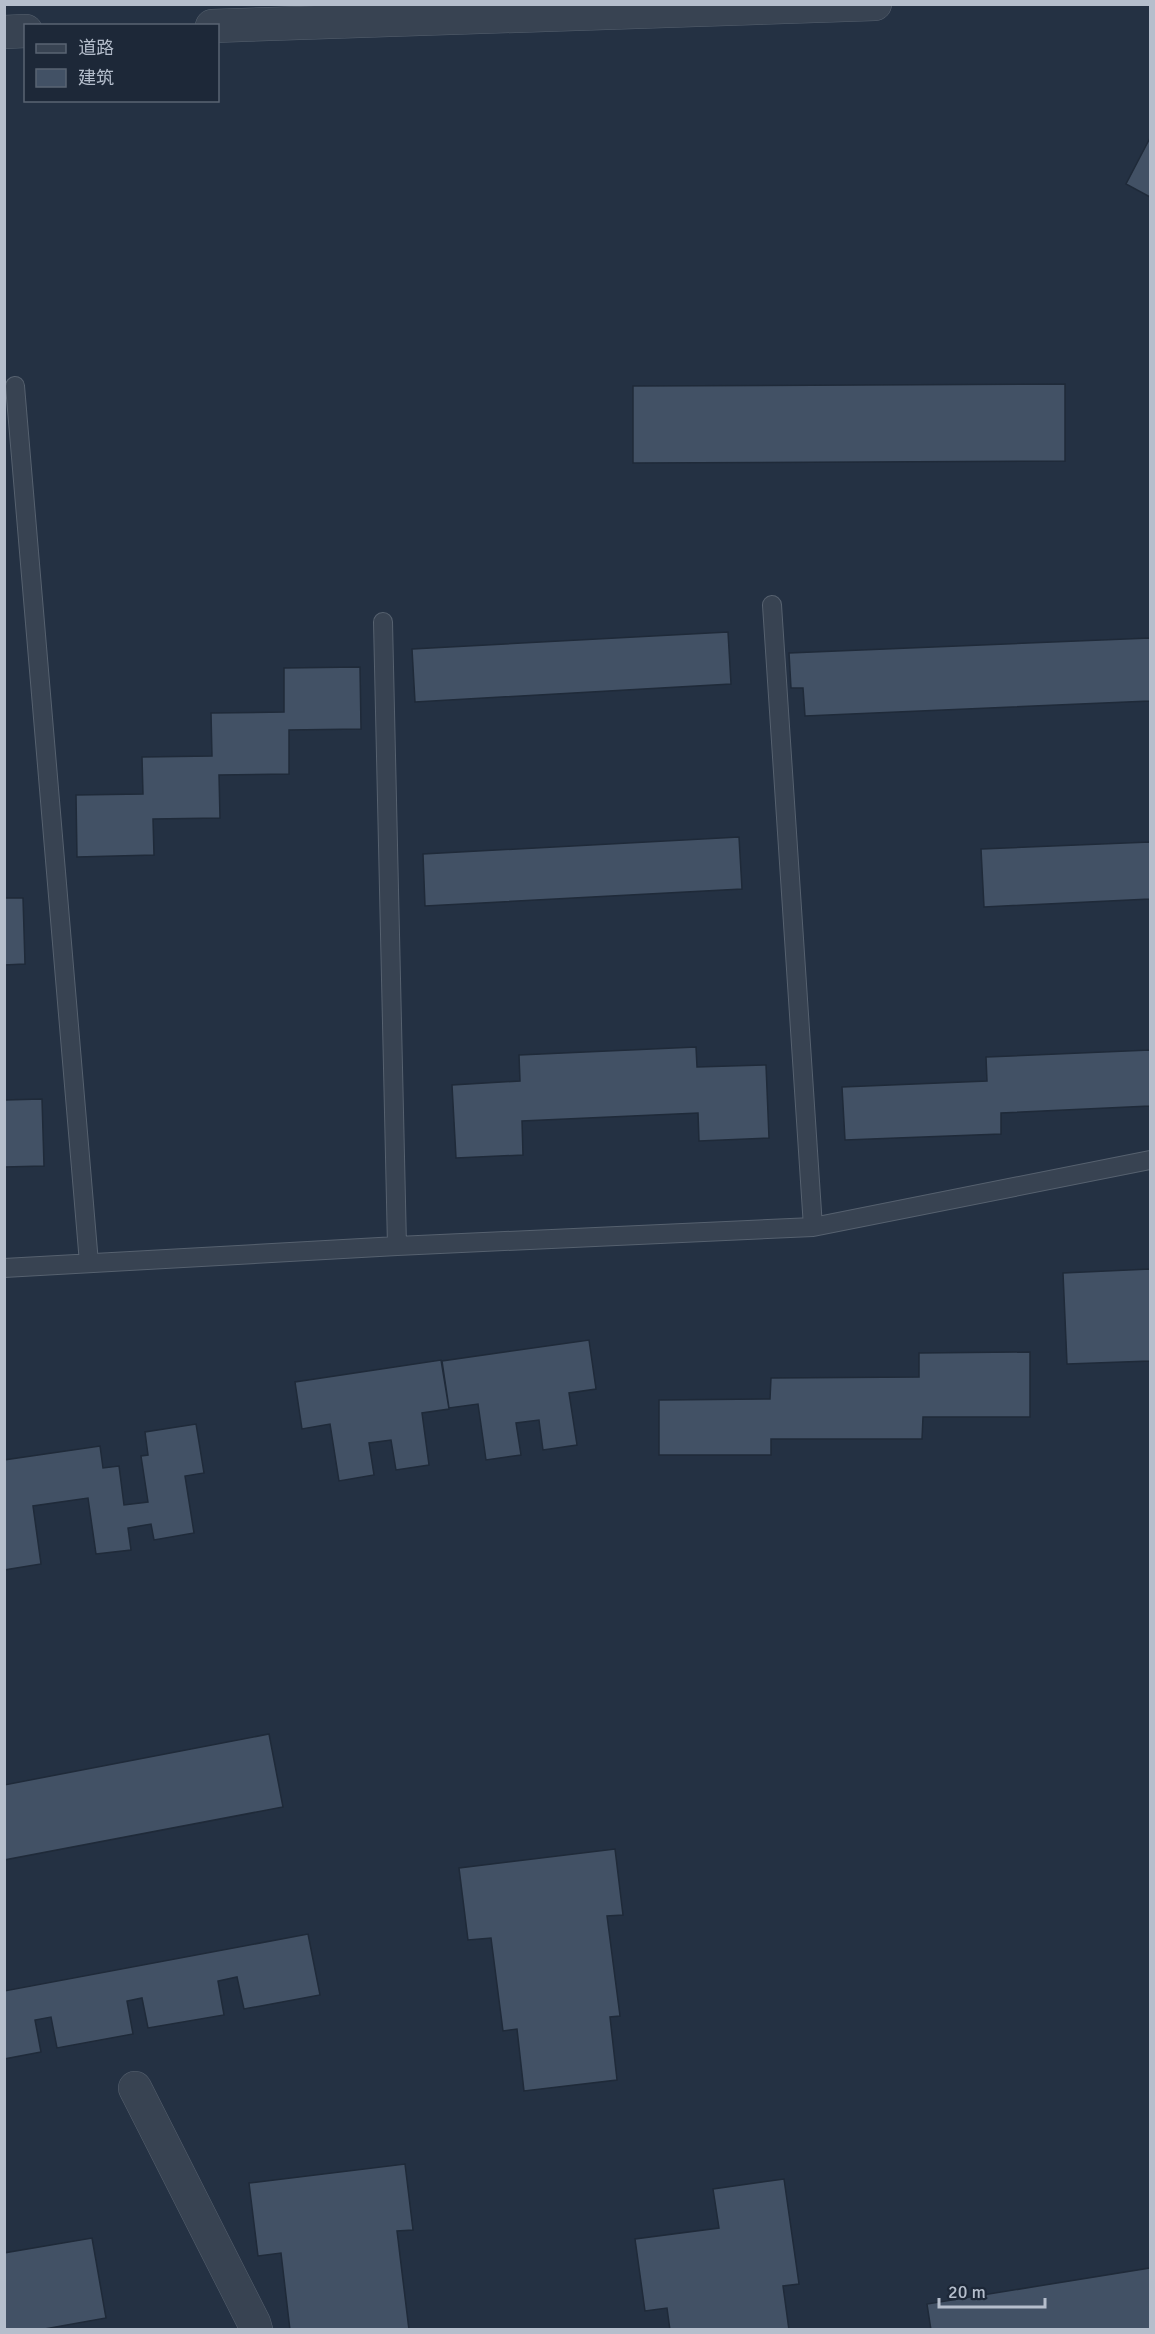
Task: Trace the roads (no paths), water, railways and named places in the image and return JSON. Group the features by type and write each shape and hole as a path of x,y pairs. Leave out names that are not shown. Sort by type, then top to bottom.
{"street":[{"path":"219,26 874,4"},
{"path":"4,32 24,31"},
{"path":"135,2088 256,2330"}],"lane":[{"path":"15,386 89,1263"},
{"path":"772,605 813,1227"},
{"path":"383,622 397,1246"},
{"path":"4,1268 397,1246 813,1227 1150,1160"}]}
